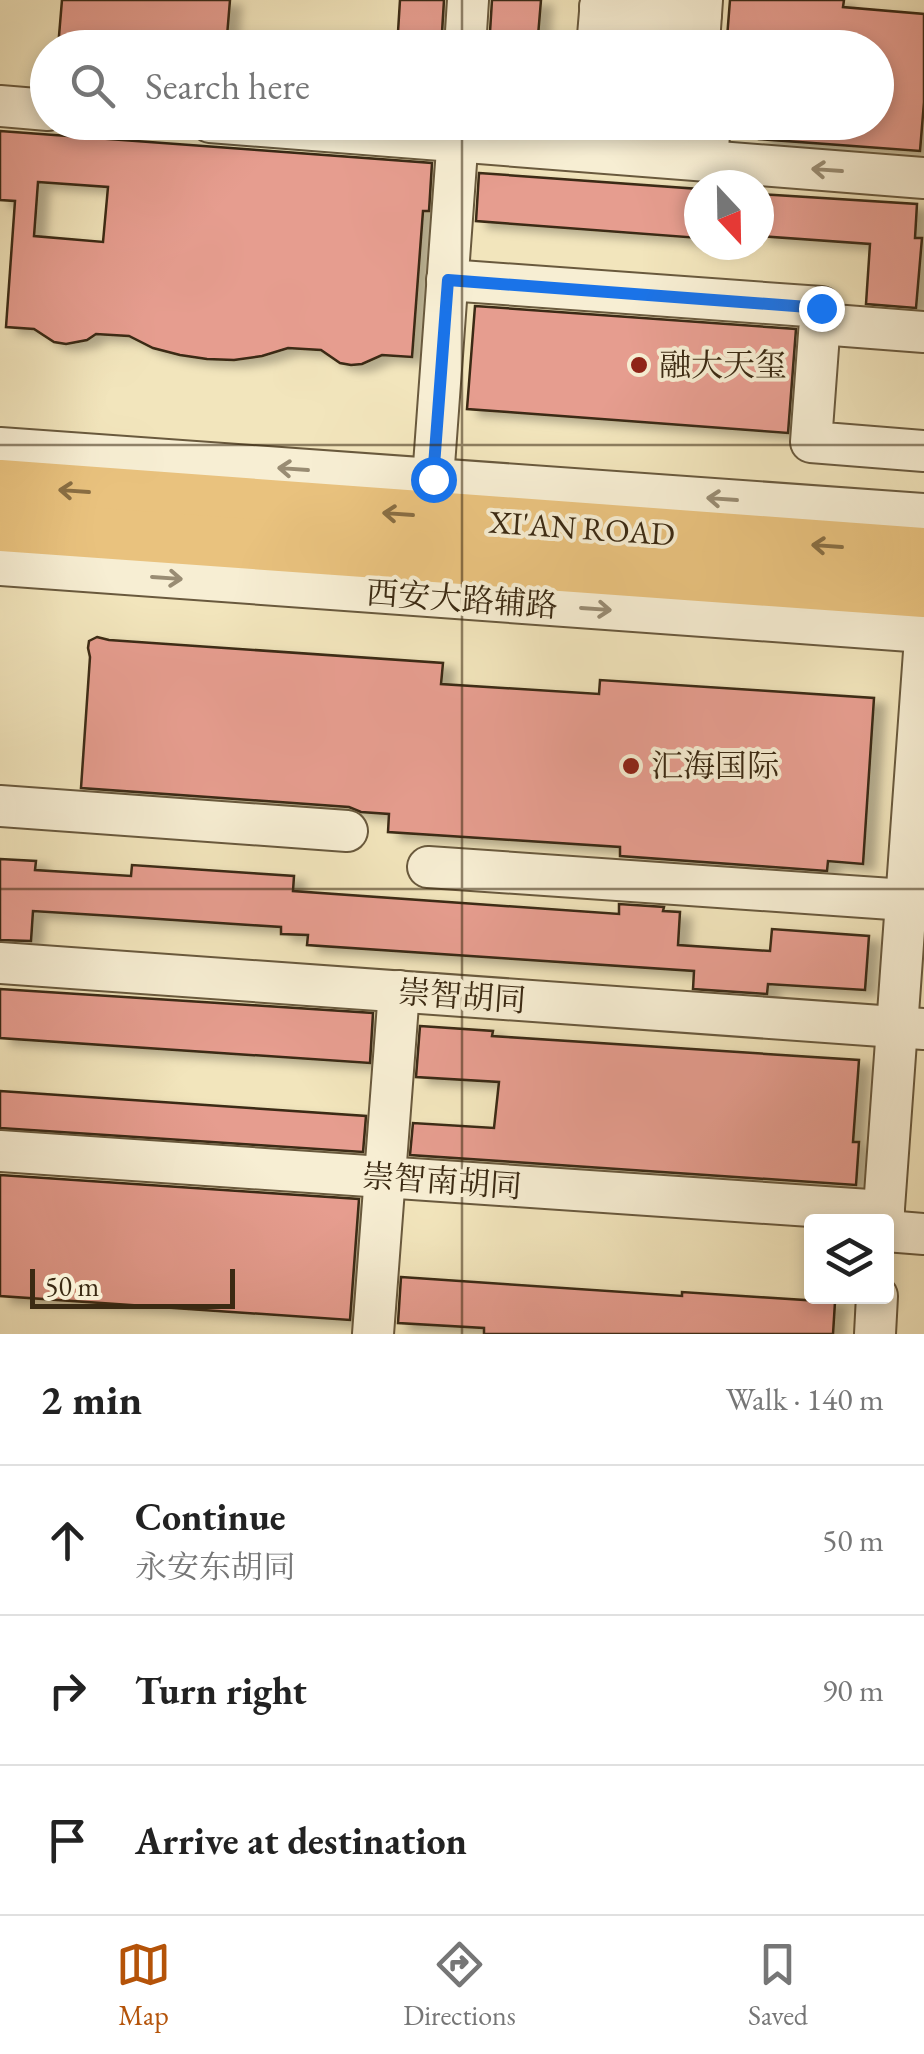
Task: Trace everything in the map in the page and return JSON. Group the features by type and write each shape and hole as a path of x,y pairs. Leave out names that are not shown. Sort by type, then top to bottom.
{"main road":[{"name":"XI'AN ROAD","path":"0,486 924,553"},
{"name":"XI'AN ROAD","path":"0,526 924,592"}],"street":[{"path":"466,30 468,0"},
{"path":"601,3 704,26"},
{"path":"0,106 30,108"},
{"path":"433,479 457,140"},
{"path":"658,140 708,142 924,178"},
{"path":"448,280 821,308 810,442 924,450"},
{"path":"820,324 924,332"},
{"path":"0,448 924,514"},
{"name":"西安大路辅路","path":"0,566 924,632"},
{"path":"885,1214 911,1028 906,900 917,839 924,652"},
{"path":"0,806 346,831"},
{"path":"428,867 906,900"},
{"name":"崇智胡同","path":"0,962 911,1028"},
{"path":"373,1334 399,992"},
{"name":"崇智南胡同","path":"0,1151 385,1177 805,1214"},
{"name":"崇智南胡同","path":"894,1224 924,1234"},
{"path":"874,1334 876,1304"}],"building":[{"path":"62,0 230,0 228,30 60,30"},
{"path":"400,0 444,0 442,30 398,30"},
{"path":"492,0 541,0 538,30 490,30"},
{"path":"730,0 844,0 843,7 924,14 920,151 772,140 894,140 894,30 728,30"},
{"path":"0,131 30,133 30,140 122,140 432,163 429,211 423,211 412,357 382,355 351,365 340,363 321,350 288,348 234,360 207,359 153,348 129,336 96,334 66,344 54,342 34,329 6,327 15,201 0,200","holes":["38,182 108,187 103,242 34,236"]},
{"path":"479,173 684,188 684,237 476,221"},
{"path":"774,195 917,204 915,238 922,238 916,308 866,304 870,244 774,237"},
{"name":"融大天玺","path":"475,306 796,329 788,433 467,409"},
{"name":"汇海国际","path":"97,637 443,663 441,684 599,694 600,680 874,698 863,864 828,861 827,871 620,856 620,847 388,832 389,814 349,807 81,788 88,648 89,641"},
{"path":"0,859 36,861 35,870 131,876 132,865 294,876 293,891 619,914 619,904 664,907 663,911 680,912 678,945 770,951 772,929 869,936 865,990 768,984 767,994 693,989 694,971 307,945 308,935 281,934 281,927 33,911 31,941 0,940"},
{"path":"0,989 373,1013 370,1063 0,1038"},
{"path":"420,1026 493,1031 492,1036 859,1060 853,1142 859,1142 856,1185 410,1155 413,1123 494,1128 499,1082 416,1077"},
{"path":"0,1091 366,1116 363,1152 0,1128"},
{"path":"0,1175 359,1199 350,1320 0,1296"},
{"path":"401,1277 835,1304 833,1334 484,1334 484,1328 398,1323"}],"place":[{"name":"融大天玺","path":"639,365"},
{"name":"汇海国际","path":"631,766"}],"route":[{"path":"433,479 448,280 821,308"}]}
